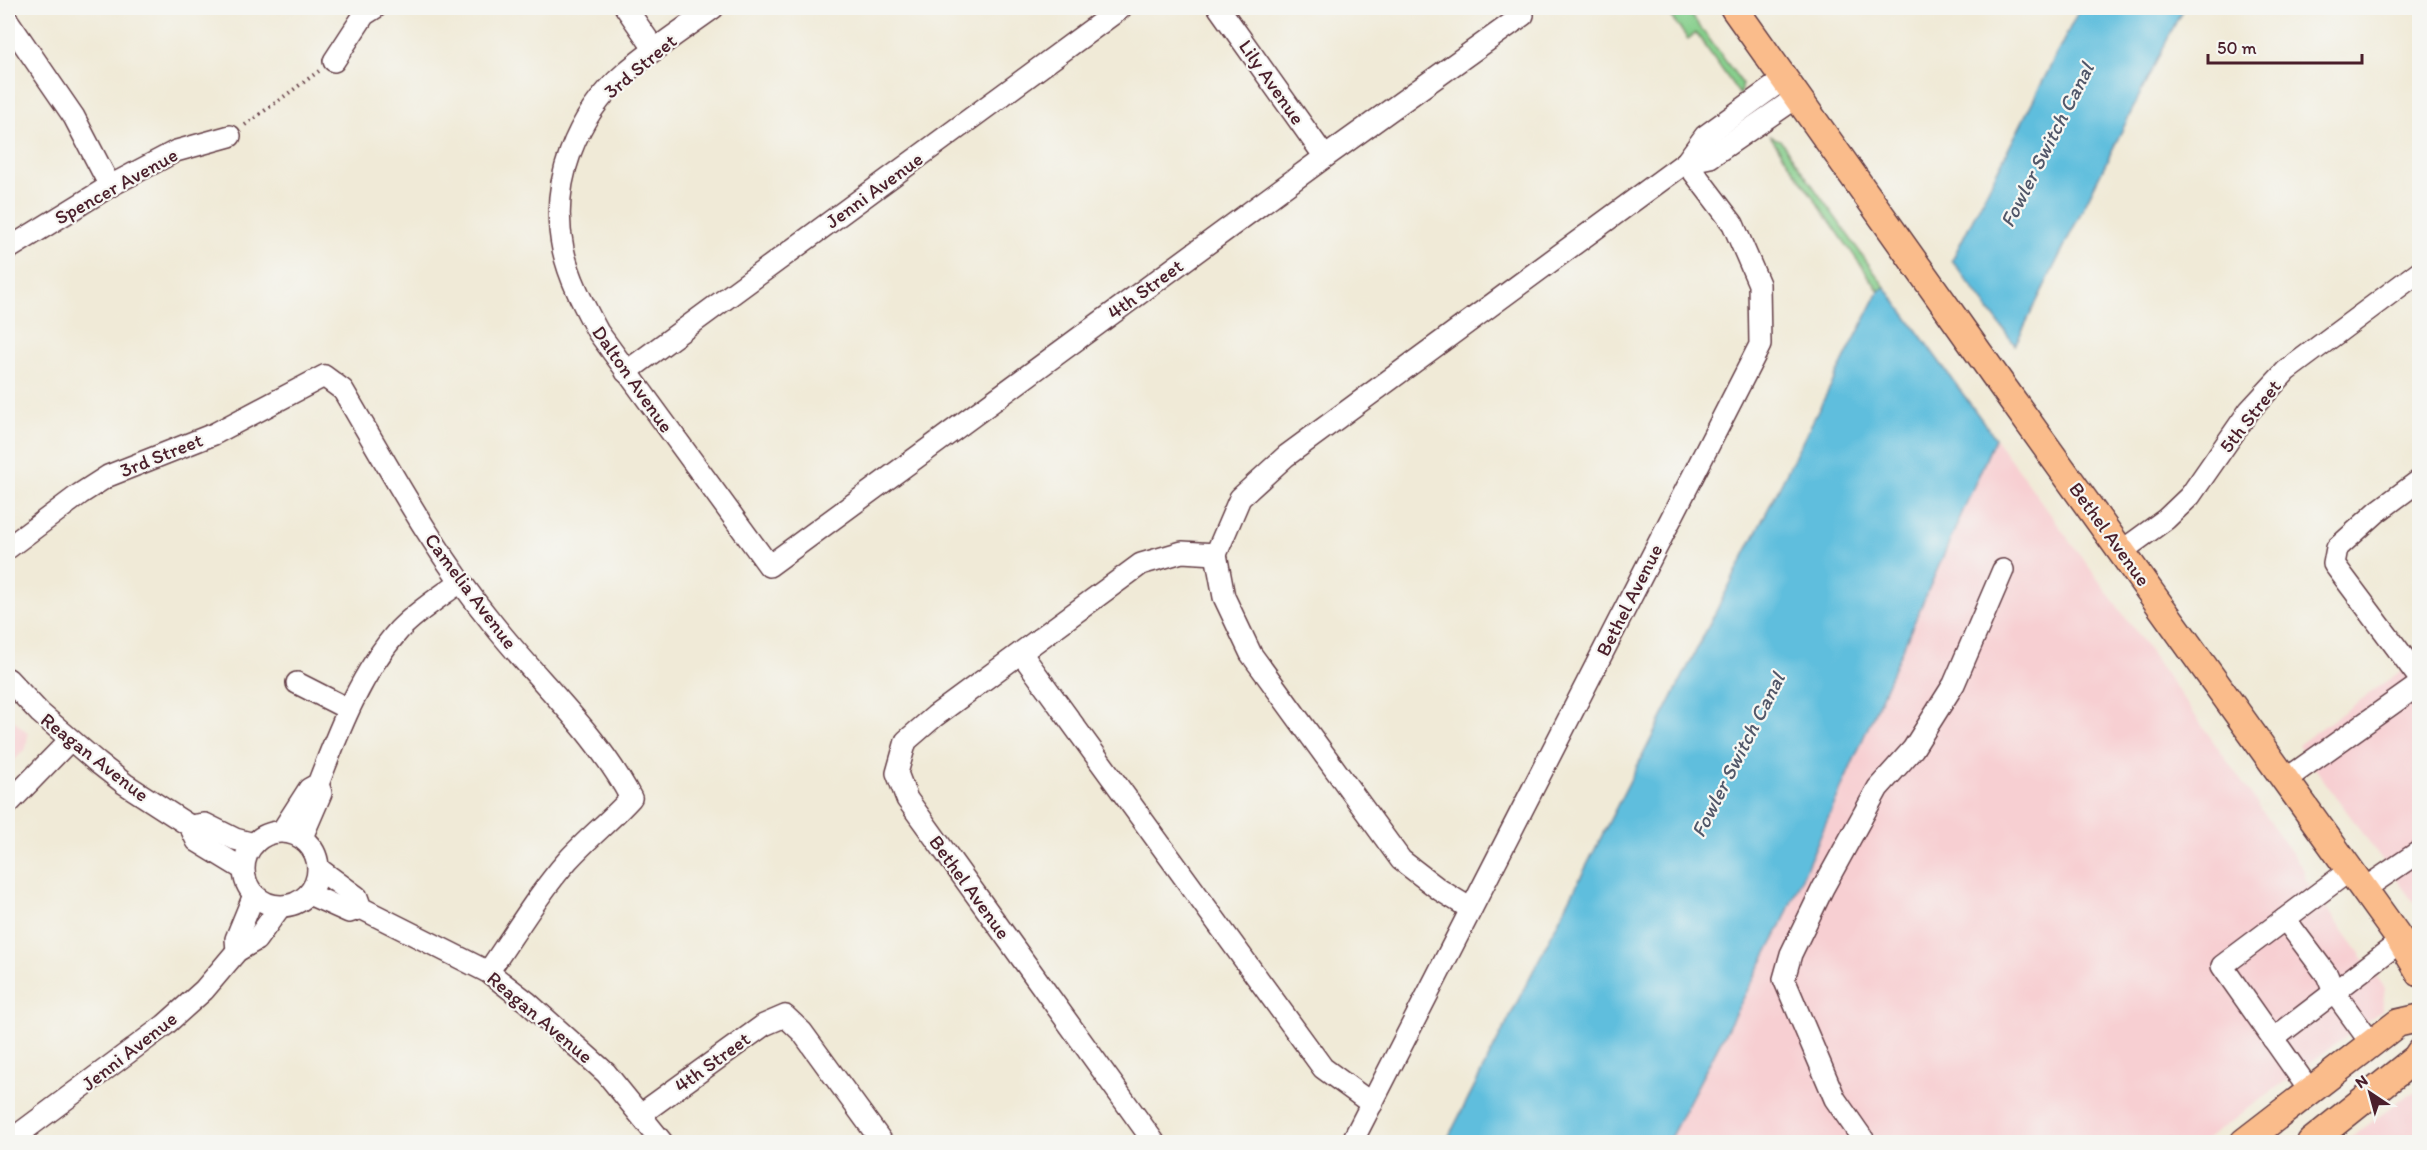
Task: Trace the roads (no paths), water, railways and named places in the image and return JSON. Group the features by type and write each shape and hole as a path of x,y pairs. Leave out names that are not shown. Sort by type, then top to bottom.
{"main road":[{"name":"Bethel Avenue","path":"1734,8 2002,387 2357,880 2420,973"},
{"path":"2244,1143 2398,1023 2420,1018"},
{"path":"2311,1143 2416,1058 2420,1052"}],"street":[{"path":"334,61 364,15 375,8"},
{"path":"626,8 655,50"},
{"name":"3rd Street","path":"564,168 576,137 597,103 625,73 713,8"},
{"name":"Jenni Avenue","path":"626,372 1121,8"},
{"name":"Lily Avenue","path":"1219,8 1325,157"},
{"name":"4th Street","path":"769,566 1520,11"},
{"path":"8,21 74,117 110,186"},
{"path":"1471,909 1440,890 1401,860 1257,663 1224,597 1216,554 1240,498 1286,456 1686,162 1710,158 1791,88"},
{"name":"Spencer Avenue","path":"8,249 110,186 176,151 230,136"},
{"name":"Bethel Avenue","path":"1352,1143 1760,345 1759,284 1734,224 1686,162"},
{"name":"Dalton Avenue","path":"564,168 559,207 563,248 577,292 598,332 626,372 769,566"},
{"name":"5th Street","path":"2122,551 2166,519 2190,496 2249,411 2286,371 2420,271"},
{"name":"3rd Street","path":"8,548 108,476 214,434 324,376"},
{"name":"Camelia Avenue","path":"324,376 343,390 433,543 460,582 493,624 571,712 618,774 631,798 612,820 589,838 555,876 488,972"},
{"path":"2420,480 2376,512 2337,548 2334,564 2420,679"},
{"name":"Bethel Avenue","path":"1154,1143 907,799 897,773 906,741 1141,564 1182,552 1216,554"},
{"path":"1865,1143 1835,1099 1785,979 1791,954 1823,888 1878,788 1913,749 1954,684 2003,570"},
{"path":"292,834 321,793 318,784 348,709 374,663 400,630 460,582"},
{"path":"1021,653 1323,1068 1372,1104"},
{"name":"Reagan Avenue","path":"8,679 70,740 125,784 190,826 197,841 243,870"},
{"path":"297,683 348,709"},
{"path":"2285,780 2420,684"},
{"path":"8,804 70,740"},
{"name":"Reagan Avenue","path":"190,826 205,824 235,839 254,844"},
{"path":"292,834 314,851 319,869 316,883 309,894 291,905 280,907 269,905 255,895 246,881 243,870 245,858 254,844 264,836 292,834"},
{"path":"2310,1091 2222,966 2285,919 2357,880 2420,851"},
{"name":"Reagan Avenue","path":"319,869 357,897 361,908 488,972 606,1073 662,1143"},
{"name":"Reagan Avenue","path":"309,894 349,912 361,908"},
{"name":"Jenni Avenue","path":"237,951 236,939 255,895"},
{"name":"Jenni Avenue","path":"10,1139 165,1025 204,990 237,951 256,940 280,907"},
{"path":"2285,919 2327,975 2334,992 2371,1043"},
{"path":"2273,1039 2401,942"},
{"name":"4th Street","path":"641,1114 764,1024 785,1016 802,1032 882,1143"}],"water":[{"name":"Fowler Switch Canal","path":"2080,8 2183,8 2015,345 1952,260"},
{"name":"Fowler Switch Canal","path":"1885,287 1995,438 1780,928 1668,1142 1446,1142 1879,291"}]}
